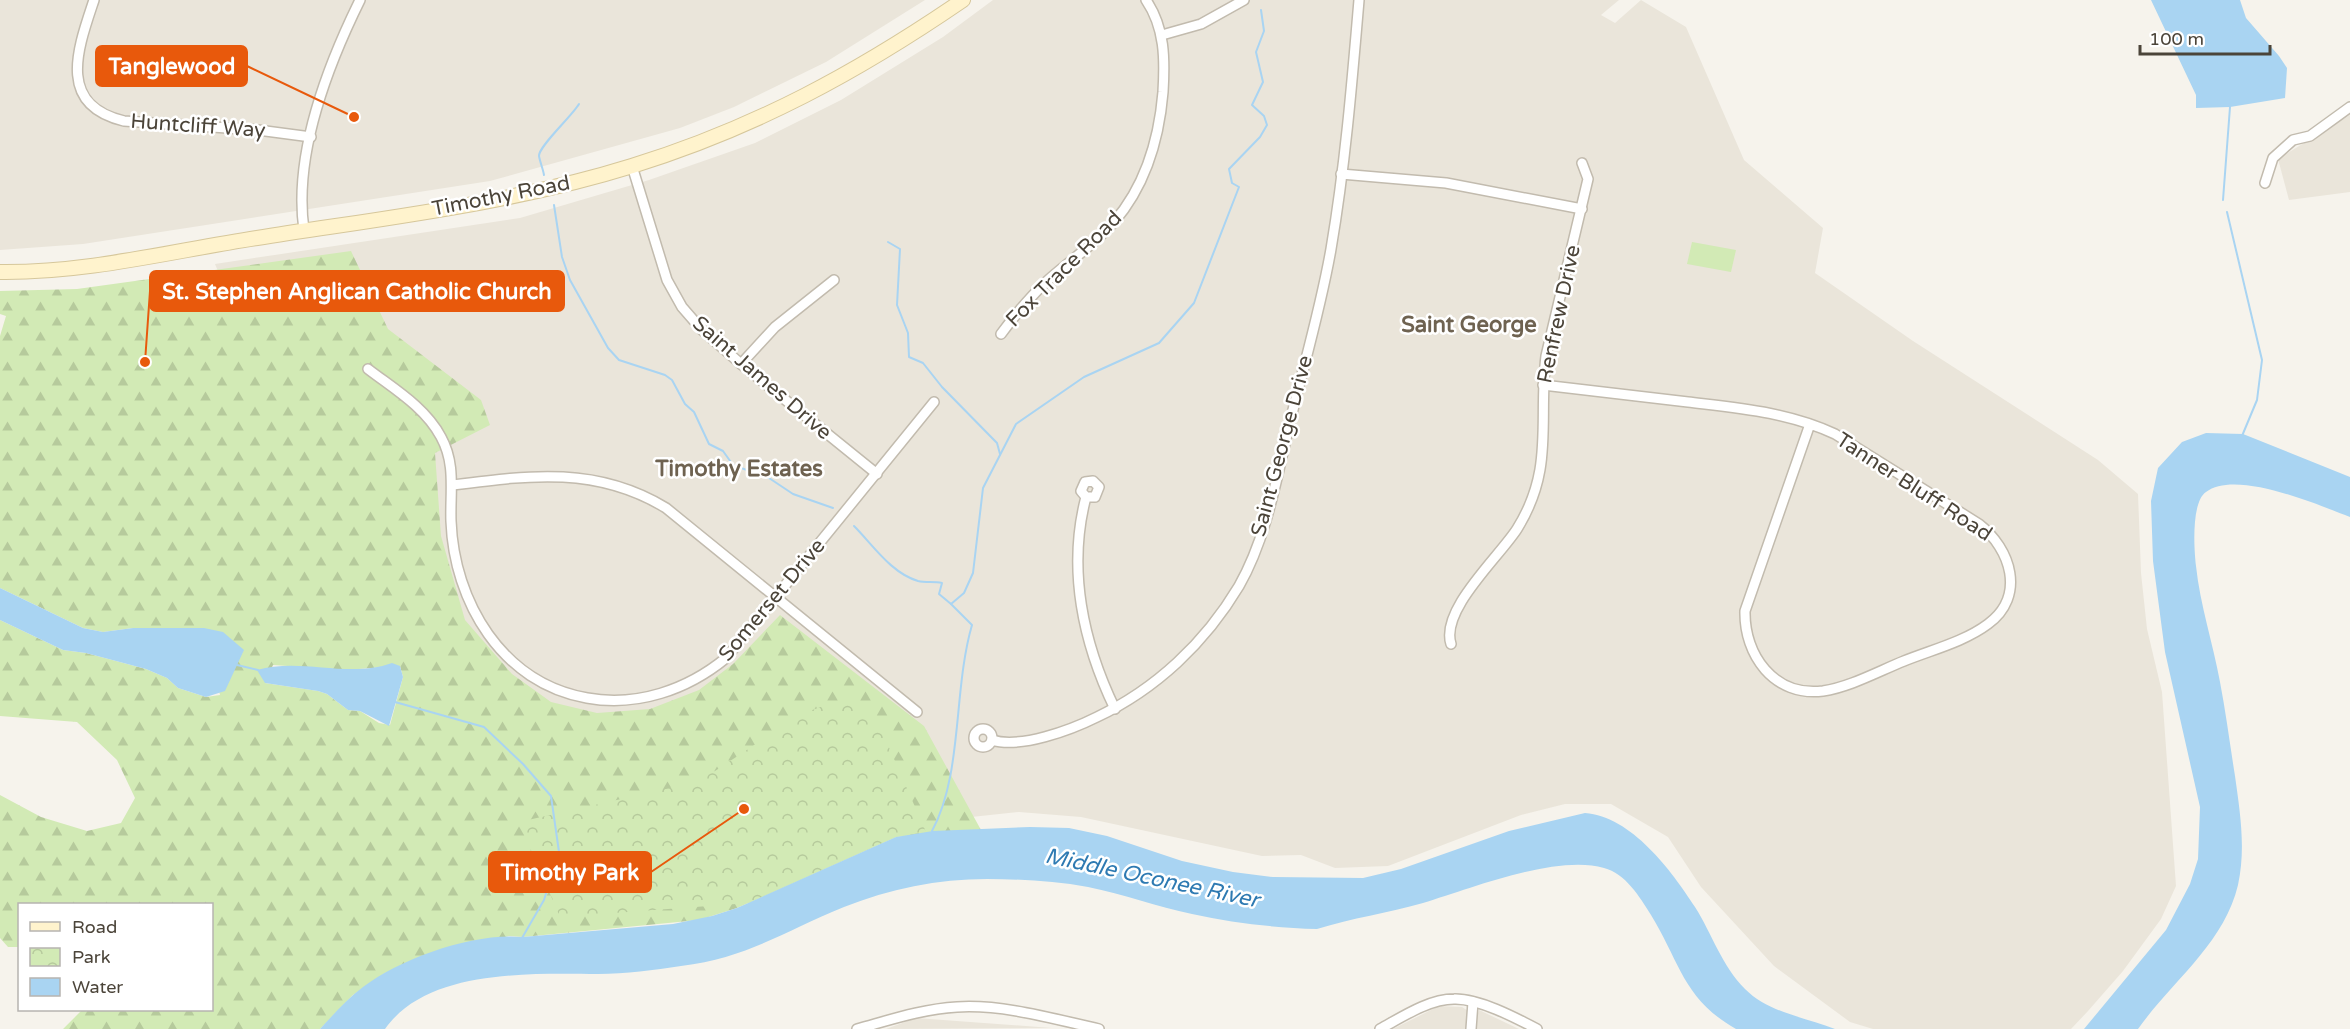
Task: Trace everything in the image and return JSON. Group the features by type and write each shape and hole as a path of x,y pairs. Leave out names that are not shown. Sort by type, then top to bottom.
{"main road":[{"name":"Timothy Road","path":"0,272 38,272 104,265 504,198 632,166 691,146 795,102 855,71 963,0"}],"street":[{"name":"Huntcliff Way","path":"94,0 83,33 76,69 85,96 104,114 124,121 258,130 311,137"},
{"path":"304,230 303,188 311,137 332,60 360,0"},
{"name":"Fox Trace Road","path":"1001,334 1032,296 1113,222 1141,180 1151,159 1162,111 1165,71 1162,35 1146,0"},
{"path":"1162,35 1201,24 1244,0"},
{"name":"Saint George Drive","path":"992,740 1009,743 1043,736 1087,722 1139,695 1172,669 1227,605 1247,570 1271,501 1319,307 1331,248 1359,0"},
{"path":"2265,183 2273,158 2293,140 2310,136 2350,107"},
{"name":"Renfrew Drive","path":"1451,644 1449,631 1456,611 1515,531 1534,496 1545,441 1543,385 1546,356 1588,179 1582,163"},
{"name":"Saint James Drive","path":"632,166 662,267 673,295 697,325 741,364 877,474"},
{"path":"1341,174 1465,185 1582,209"},
{"path":"741,364 775,327 834,280"},
{"name":"Somerset Drive","path":"368,369 432,421 449,455 453,485 452,534 465,590 478,621 501,651 520,669 568,693 618,701 660,694 691,682 726,658 934,402"},
{"name":"Tanner Bluff Road","path":"1543,385 1757,410 1810,424 1853,444 1979,524 1996,538 2007,556 2011,575 2007,595 1995,619 1964,637 1834,688 1810,692 1797,690 1766,672 1747,641 1745,611 1810,424"},
{"path":"453,485 532,477 591,478 620,485 666,507 917,712"},
{"path":"1086,497 1078,536 1085,631 1104,687 1115,709"},
{"path":"1380,1029 1436,1002 1455,999 1473,1002 1513,1016 1537,1029"},
{"path":"1471,1029 1473,1002"},
{"path":"857,1029 921,1011 959,1007 1010,1011 1061,1025 1099,1029"}],"shaded area":[{"path":"0,0 925,0 826,62 734,107 680,128 490,181 83,244 0,250"},
{"path":"993,0 1619,0 1601,15 1615,23 1641,0 1686,27 1744,160 1823,228 1815,273 1913,341 2098,460 2138,494 2141,573 2147,629 2162,692 2176,886 2161,919 2123,971 2088,1011 2071,1029 1873,1029 1850,1022 1774,966 1701,887 1668,837 1611,804 1565,804 1521,815 1388,866 1335,868 1301,855 1262,856 1081,817 1019,812 962,818 601,802 296,459 215,264 520,218 649,180 755,143 841,100 943,37"},
{"path":"2350,115 2350,192 2289,200 2278,159"},
{"path":"1439,1006 1462,1007 1468,1011 1466,1029 1393,1029"},
{"path":"1479,1010 1519,1029 1473,1029"},
{"path":"916,1018 1052,1028 886,1029"}],"green space":[{"path":"1692,242 1736,250 1731,272 1687,264"},
{"path":"351,251 388,329 481,400 490,425 435,453 441,536 465,620 512,674 551,702 597,713 650,709 699,690 733,664 780,615 924,726 981,830 896,837 737,908 699,920 523,937 509,936 385,973 353,995 320,1029 63,1029 81,1011 213,1011 213,903 18,903 18,947 8,947 0,938 0,795 41,817 87,831 121,823 135,798 117,760 77,722 0,716 0,620 63,650 86,653 146,669 167,678 178,688 206,697 220,695 204,628 133,628 103,632 83,628 0,588 0,336 6,316 0,314 0,291 77,289","holes":["273,665 345,670 400,666 403,677 390,725 379,723 360,711 348,710 327,694 265,683"]},
{"path":"843,699 877,720 926,832 896,837 749,903 560,917 519,822 670,788 715,771 801,714"}],"water":[{"path":"2151,0 2240,0 2246,18 2287,68 2285,98 2230,107 2196,108 2196,95"},
{"path":"2206,433 2243,434 2350,477 2350,517 2277,491 2256,487 2219,486 2201,497 2196,516 2195,559 2200,595 2222,694 2239,803 2242,857 2238,885 2231,906 2209,944 2138,1029 2084,1029 2166,930 2190,884 2198,859 2200,807 2165,652 2153,561 2151,501 2158,468 2182,442"},
{"path":"0,588 83,628 103,632 133,628 204,628 223,632 244,650 225,691 206,697 178,688 167,678 146,669 86,653 63,650 0,620"},
{"path":"392,663 400,666 403,677 389,726 360,711 348,710 327,694 265,683 257,670 290,666 359,669"},
{"name":"Middle Oconee River","path":"1585,813 1602,816 1618,824 1634,835 1662,862 1695,907 1730,970 1745,989 1776,1009 1835,1029 1736,1029 1704,1005 1693,992 1651,915 1625,880 1604,868 1584,865 1538,869 1423,903 1317,929 1223,920 1063,883 969,879 932,883 896,890 861,901 726,957 705,962 619,973 513,975 483,979 454,985 427,995 404,1009 385,1029 320,1029 351,997 379,976 439,949 483,939 673,924 712,916 737,908 896,837 933,831 1030,827 1069,828 1107,836 1182,861 1233,872 1273,877 1363,878 1401,869 1509,831"}],"waterway":[{"path":"932,831 949,784 962,677 972,625 951,604 964,593 973,573 983,488 1016,424 1084,377 1159,343 1194,303 1239,187 1232,183 1229,169 1260,137 1267,125 1264,116 1252,105 1263,82 1256,52 1264,31 1261,10"},
{"path":"544,175 540,152 579,104"},
{"path":"2223,200 2230,107"},
{"path":"554,205 562,257 570,280 608,348 619,360 665,375 672,380 685,404 694,412 709,444 723,451 733,465 769,478 793,494 833,508"},
{"path":"2227,212 2262,360 2257,400 2242,436"},
{"path":"888,242 900,249 897,305 908,333 909,357 923,363 942,387 997,443 1000,454"},
{"path":"854,526 899,572 918,581 942,583 939,594 951,604"},
{"path":"237,665 258,670"},
{"path":"395,702 484,727 523,764 551,796 559,852 544,900 522,938"}],"place":[{"name":"Tanglewood","path":"354,117"},
{"name":"St. Stephen Anglican Catholic Church","path":"145,362"},
{"name":"Timothy Park","path":"744,809"}],"district":[{"name":"Saint George","path":"1469,325"},
{"name":"Timothy Estates","path":"739,469"}]}
